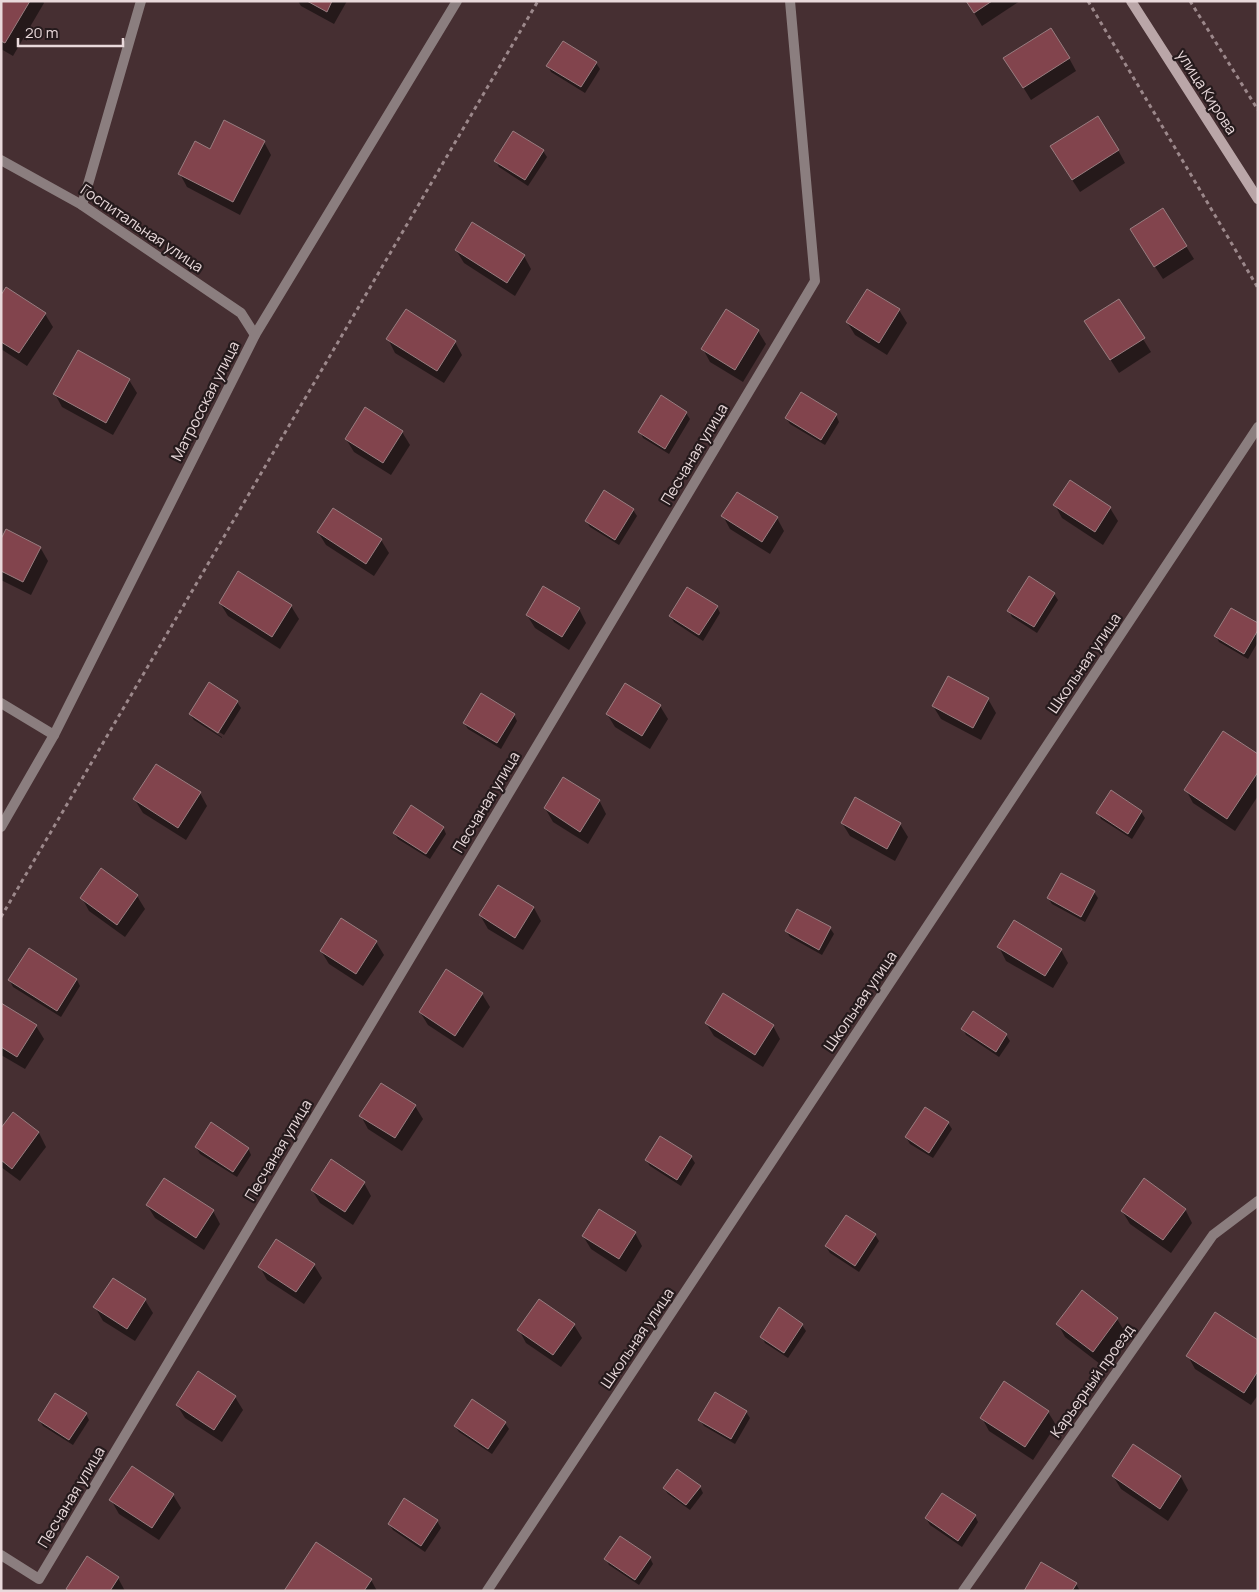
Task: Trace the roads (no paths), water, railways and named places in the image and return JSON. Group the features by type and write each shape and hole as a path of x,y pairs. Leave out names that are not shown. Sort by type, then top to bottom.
{"main road":[{"name":"улица Кирова","path":"1131,1 1258,199"}],"street":[{"path":"82,205 141,1"},
{"name":"Матросская улица","path":"1,827 54,735 255,335 457,1"},
{"name":"Песчаная улица","path":"1,1555 39,1580 816,280 790,1"},
{"name":"Госпитальная улица","path":"1,160 82,205 241,313 255,335"},
{"name":"Школьная улица","path":"488,1591 1258,428"},
{"path":"1,703 54,735"},
{"name":"Карьерный проезд","path":"963,1591 1212,1235 1258,1201"}]}
